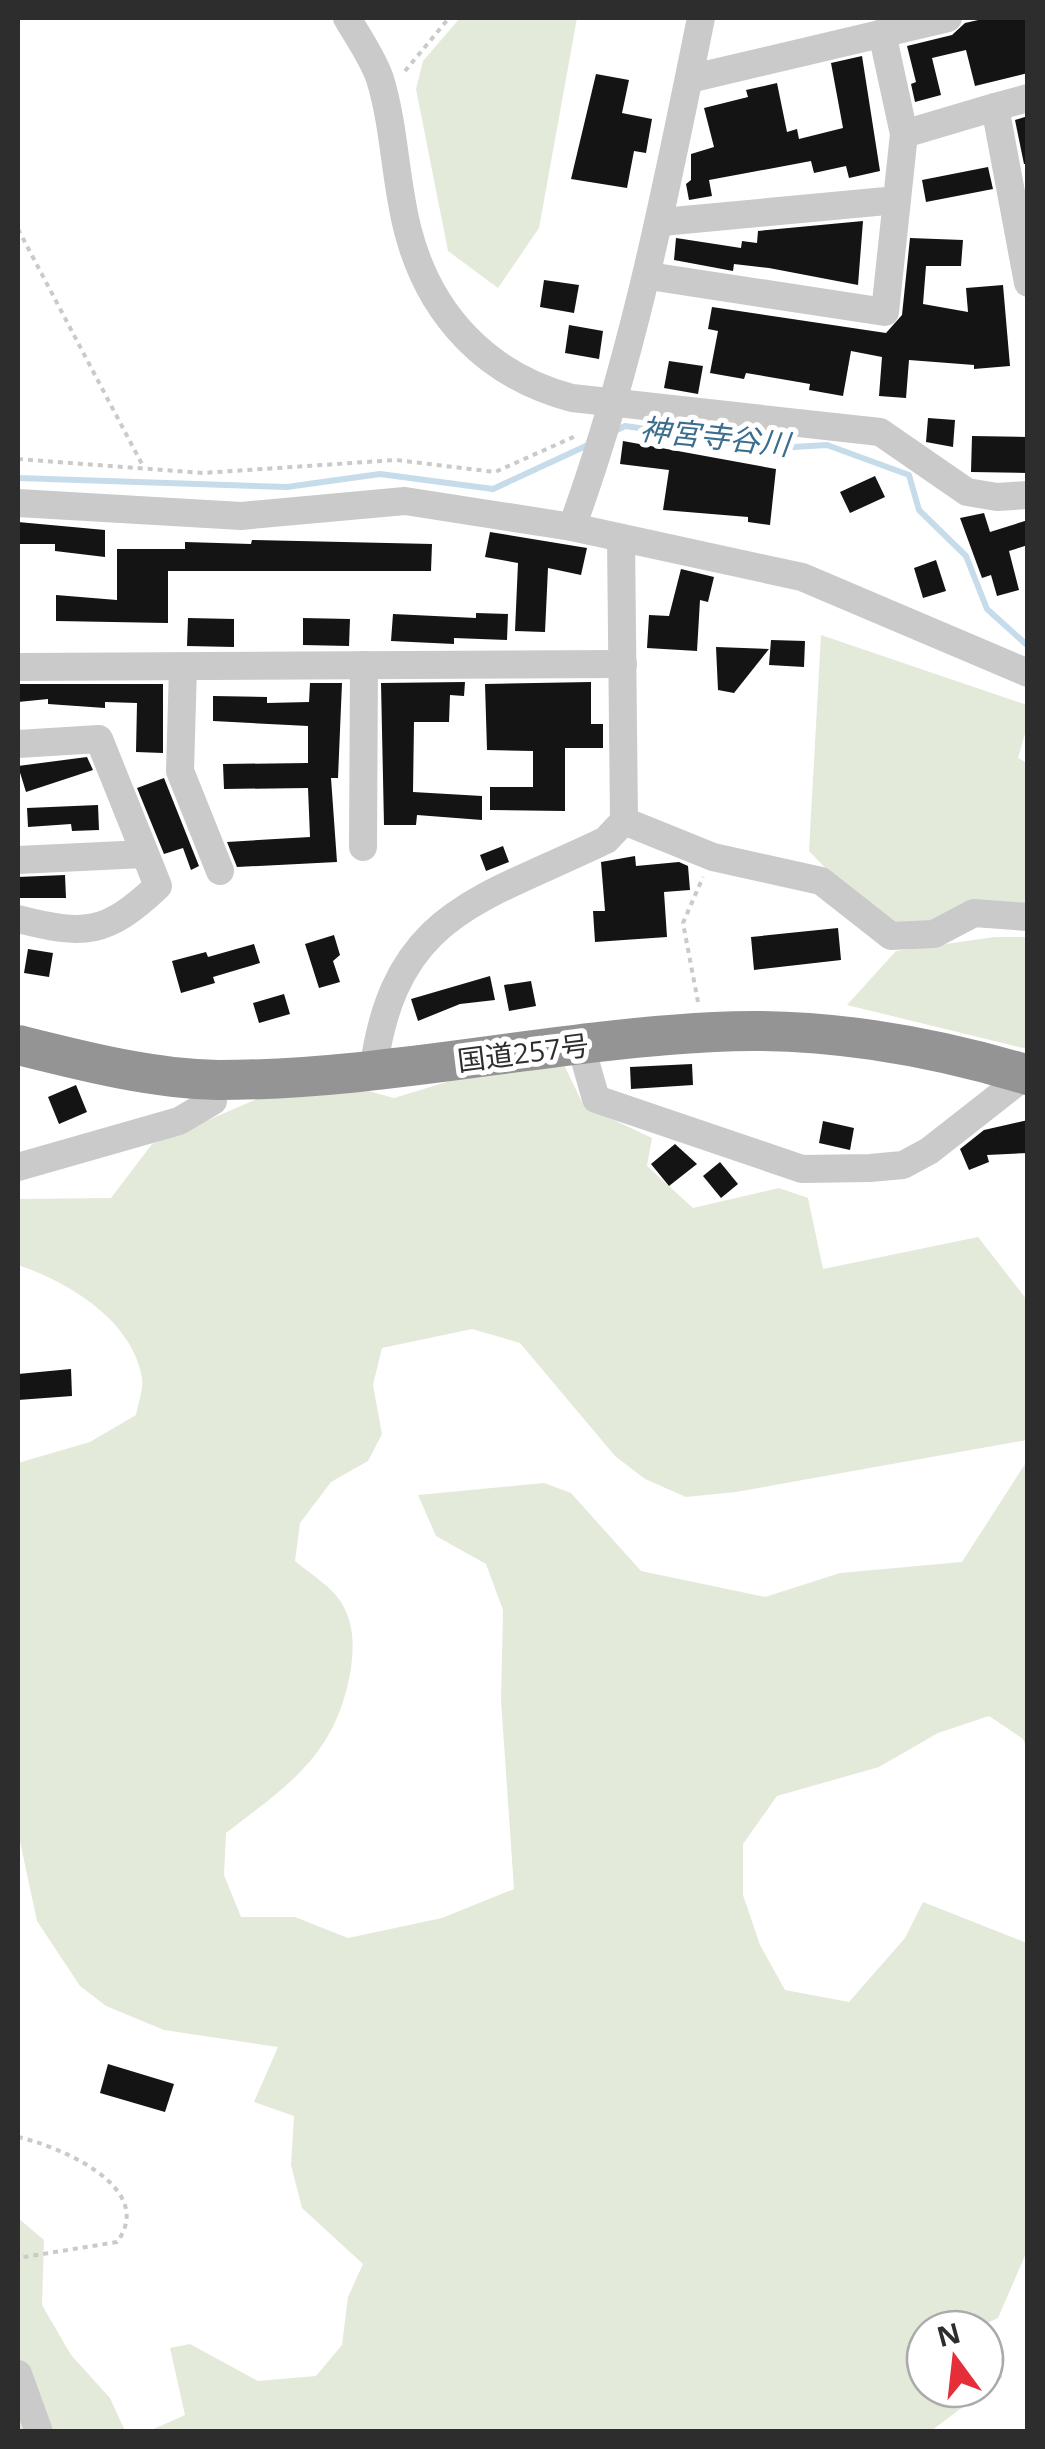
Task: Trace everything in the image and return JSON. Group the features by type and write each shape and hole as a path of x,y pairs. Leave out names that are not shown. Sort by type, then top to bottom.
{"highway":[{"name":"国道257号","path":"18,1045 93,1064 215,1080 372,1072 580,1044 717,1031 813,1034 943,1052 1027,1075"}],"street":[{"path":"347,18 379,76 407,229 422,275 463,339 505,372 537,389 612,410 880,432 967,492 996,497 1028,495"},
{"path":"572,527 590,443 612,410 649,276 702,18"},
{"path":"689,79 948,18"},
{"path":"649,276 885,312 904,134 882,33"},
{"path":"904,134 1028,98"},
{"path":"995,107 1028,284"},
{"path":"662,222 897,200"},
{"path":"18,503 241,516 405,502 572,527 802,577 1028,673"},
{"path":"372,1072 390,991 407,960 432,932 458,912 606,840 624,822 621,538"},
{"path":"18,667 622,664"},
{"path":"363,847 364,665"},
{"path":"183,667 180,771 220,871"},
{"path":"18,744 99,740 158,886 127,916 72,932 18,919"},
{"path":"624,822 713,857 821,881 892,936 934,934 974,914 1028,917"},
{"path":"18,860 144,854"},
{"path":"580,1044 596,1099 802,1169 903,1165 929,1151 1027,1075"},
{"path":"18,1167 179,1121 213,1101 215,1080"},
{"path":"18,2374 39,2432"}],"path":[{"path":"379,76 408,70 450,18"},
{"path":"18,230 144,468"},
{"path":"18,459 204,473 396,460 495,472 590,443"},
{"path":"713,857 683,924 699,1004 717,1031"},
{"path":"18,2137 83,2163 120,2191 126,2215 117,2242 18,2258"}],"green space":[{"path":"460,18 577,18 539,228 498,288 448,251 416,89 423,61"},
{"path":"821,635 1027,705 1027,727 1018,758 1027,763 1027,916 893,924 863,907 809,851"},
{"path":"995,937 1027,937 1027,1049 847,1005 896,951"},
{"path":"564,1065 584,1106 652,1138 647,1166 693,1208 779,1188 808,1198 823,1269 978,1237 1027,1300 1027,1440 736,1492 686,1497 645,1479 615,1456 520,1343 472,1329 382,1348 373,1385 382,1434 368,1461 331,1482 300,1523 295,1561 332,1591 348,1618 353,1651 344,1698 335,1723 308,1764 226,1833 224,1875 241,1917 295,1917 348,1938 442,1918 514,1889 501,1700 503,1610 486,1564 436,1536 418,1495 544,1483 571,1493 641,1571 765,1597 840,1573 962,1562 1027,1461 1027,1749 1023,1739 989,1716 938,1733 879,1767 777,1796 743,1844 743,1895 760,1945 785,1990 849,2002 905,1938 923,1902 1027,1943 1027,2251 1002,2309 905,2309 905,2409 960,2409 931,2431 149,2431 185,2415 170,2348 190,2344 258,2381 316,2376 342,2345 348,2297 363,2264 302,2208 291,2165 294,2116 254,2102 278,2047 164,2030 106,2006 80,1986 37,1921 18,1832 18,1463 90,1442 136,1415 142,1377 125,1337 95,1306 57,1282 18,1265 18,1199 111,1198 152,1144 269,1094 339,1083 394,1098 463,1077"},
{"path":"18,2218 44,2240 42,2305 71,2355 110,2398 125,2431 18,2431"}],"building":[{"path":"987,18 1028,18 1028,73 975,86 966,50 932,58 941,95 915,102 911,84 916,82 907,46 952,35 965,23"},
{"path":"862,56 880,171 849,178 846,166 814,173 811,161 709,180 712,196 689,200 686,184 691,180 691,154 714,147 704,108 748,97 746,90 777,83 787,132 797,129 799,139 843,128 831,63"},
{"path":"596,74 629,80 622,113 652,119 646,153 634,151 627,188 571,179"},
{"path":"1028,116 1028,164 1024,164 1015,120"},
{"path":"988,167 993,189 926,202 922,180"},
{"path":"863,221 858,285 769,268 734,264 733,271 674,260 676,238 741,248 742,241 757,243 758,231"},
{"path":"910,238 963,240 961,266 926,266 923,304 968,312 966,288 1003,285 1010,366 974,369 974,365 909,360 906,398 879,396 882,357 851,351 843,396 809,390 810,384 746,373 744,379 710,373 718,331 708,329 712,307 886,333 902,315"},
{"path":"544,280 579,285 574,313 540,307"},
{"path":"569,325 603,331 599,359 565,353"},
{"path":"669,361 703,366 698,394 664,388"},
{"path":"928,418 955,420 953,447 926,442"},
{"path":"972,436 1028,437 1028,473 971,472"},
{"path":"623,441 776,469 770,525 748,522 748,517 663,510 669,470 620,464"},
{"path":"875,476 885,497 850,513 840,492"},
{"path":"984,513 990,532 1028,520 1028,545 1009,551 1019,590 997,596 991,575 982,578 960,518"},
{"path":"18,522 105,530 105,557 55,551 55,544 18,544"},
{"path":"490,532 587,548 581,575 548,568 545,632 515,631 518,563 485,557"},
{"path":"252,540 432,544 431,571 168,571 168,623 56,621 56,595 117,600 117,549 185,549 185,542 251,544"},
{"path":"936,560 946,591 923,598 914,568"},
{"path":"681,569 714,577 708,602 700,600 697,651 647,648 649,615 669,616"},
{"path":"476,613 508,614 507,640 454,638 454,644 391,641 393,614 476,618"},
{"path":"188,618 234,619 234,647 187,646"},
{"path":"303,618 350,619 349,646 303,645"},
{"path":"771,640 805,641 804,667 769,665"},
{"path":"716,647 769,649 734,693 718,690"},
{"path":"465,682 464,696 450,695 449,722 414,722 413,792 482,796 482,820 417,815 416,825 384,825 381,683"},
{"path":"591,682 591,724 603,724 603,748 565,748 565,811 490,810 490,787 533,787 533,751 487,750 485,684"},
{"path":"310,683 342,683 338,778 331,778 337,862 237,867 227,842 310,837 308,788 224,789 223,764 308,763 308,726 213,721 213,696 267,697 267,703 309,702"},
{"path":"18,684 163,684 163,753 136,752 137,703 105,702 105,708 48,704 48,699 18,702"},
{"path":"87,757 93,770 26,792 18,766"},
{"path":"164,778 199,866 191,870 183,848 164,854 137,788"},
{"path":"98,805 99,830 72,831 71,824 28,827 27,808"},
{"path":"503,846 509,862 486,871 480,855"},
{"path":"635,856 636,866 679,862 688,866 690,890 664,892 667,937 595,942 593,911 605,911 601,862"},
{"path":"65,875 66,898 18,898 18,877"},
{"path":"838,928 841,960 754,970 751,937"},
{"path":"334,935 340,955 333,961 340,982 319,988 305,944"},
{"path":"254,944 260,963 213,977 215,983 181,993 172,961 206,952 208,957"},
{"path":"28,949 53,953 49,977 24,973"},
{"path":"490,976 495,1000 460,1004 418,1021 411,999"},
{"path":"531,981 536,1006 509,1011 504,985"},
{"path":"284,994 290,1014 259,1023 253,1003"},
{"path":"692,1064 693,1085 631,1089 630,1067"},
{"path":"76,1085 87,1112 59,1124 48,1097"},
{"path":"1028,1120 1028,1153 987,1155 989,1162 969,1170 960,1149 984,1130"},
{"path":"823,1121 854,1128 850,1150 819,1143"},
{"path":"675,1144 697,1164 669,1186 651,1164"},
{"path":"720,1162 738,1184 721,1198 703,1176"},
{"path":"71,1369 72,1396 18,1400 18,1374"},
{"path":"108,2064 174,2084 165,2112 100,2093"}],"waterway":[{"name":"神宮寺谷川","path":"613,432 625,426 777,448 827,445 909,475 919,510 966,556 987,609 1028,646"},
{"name":"神宮寺谷川","path":"18,478 287,487 380,474 493,489 588,445"}]}
